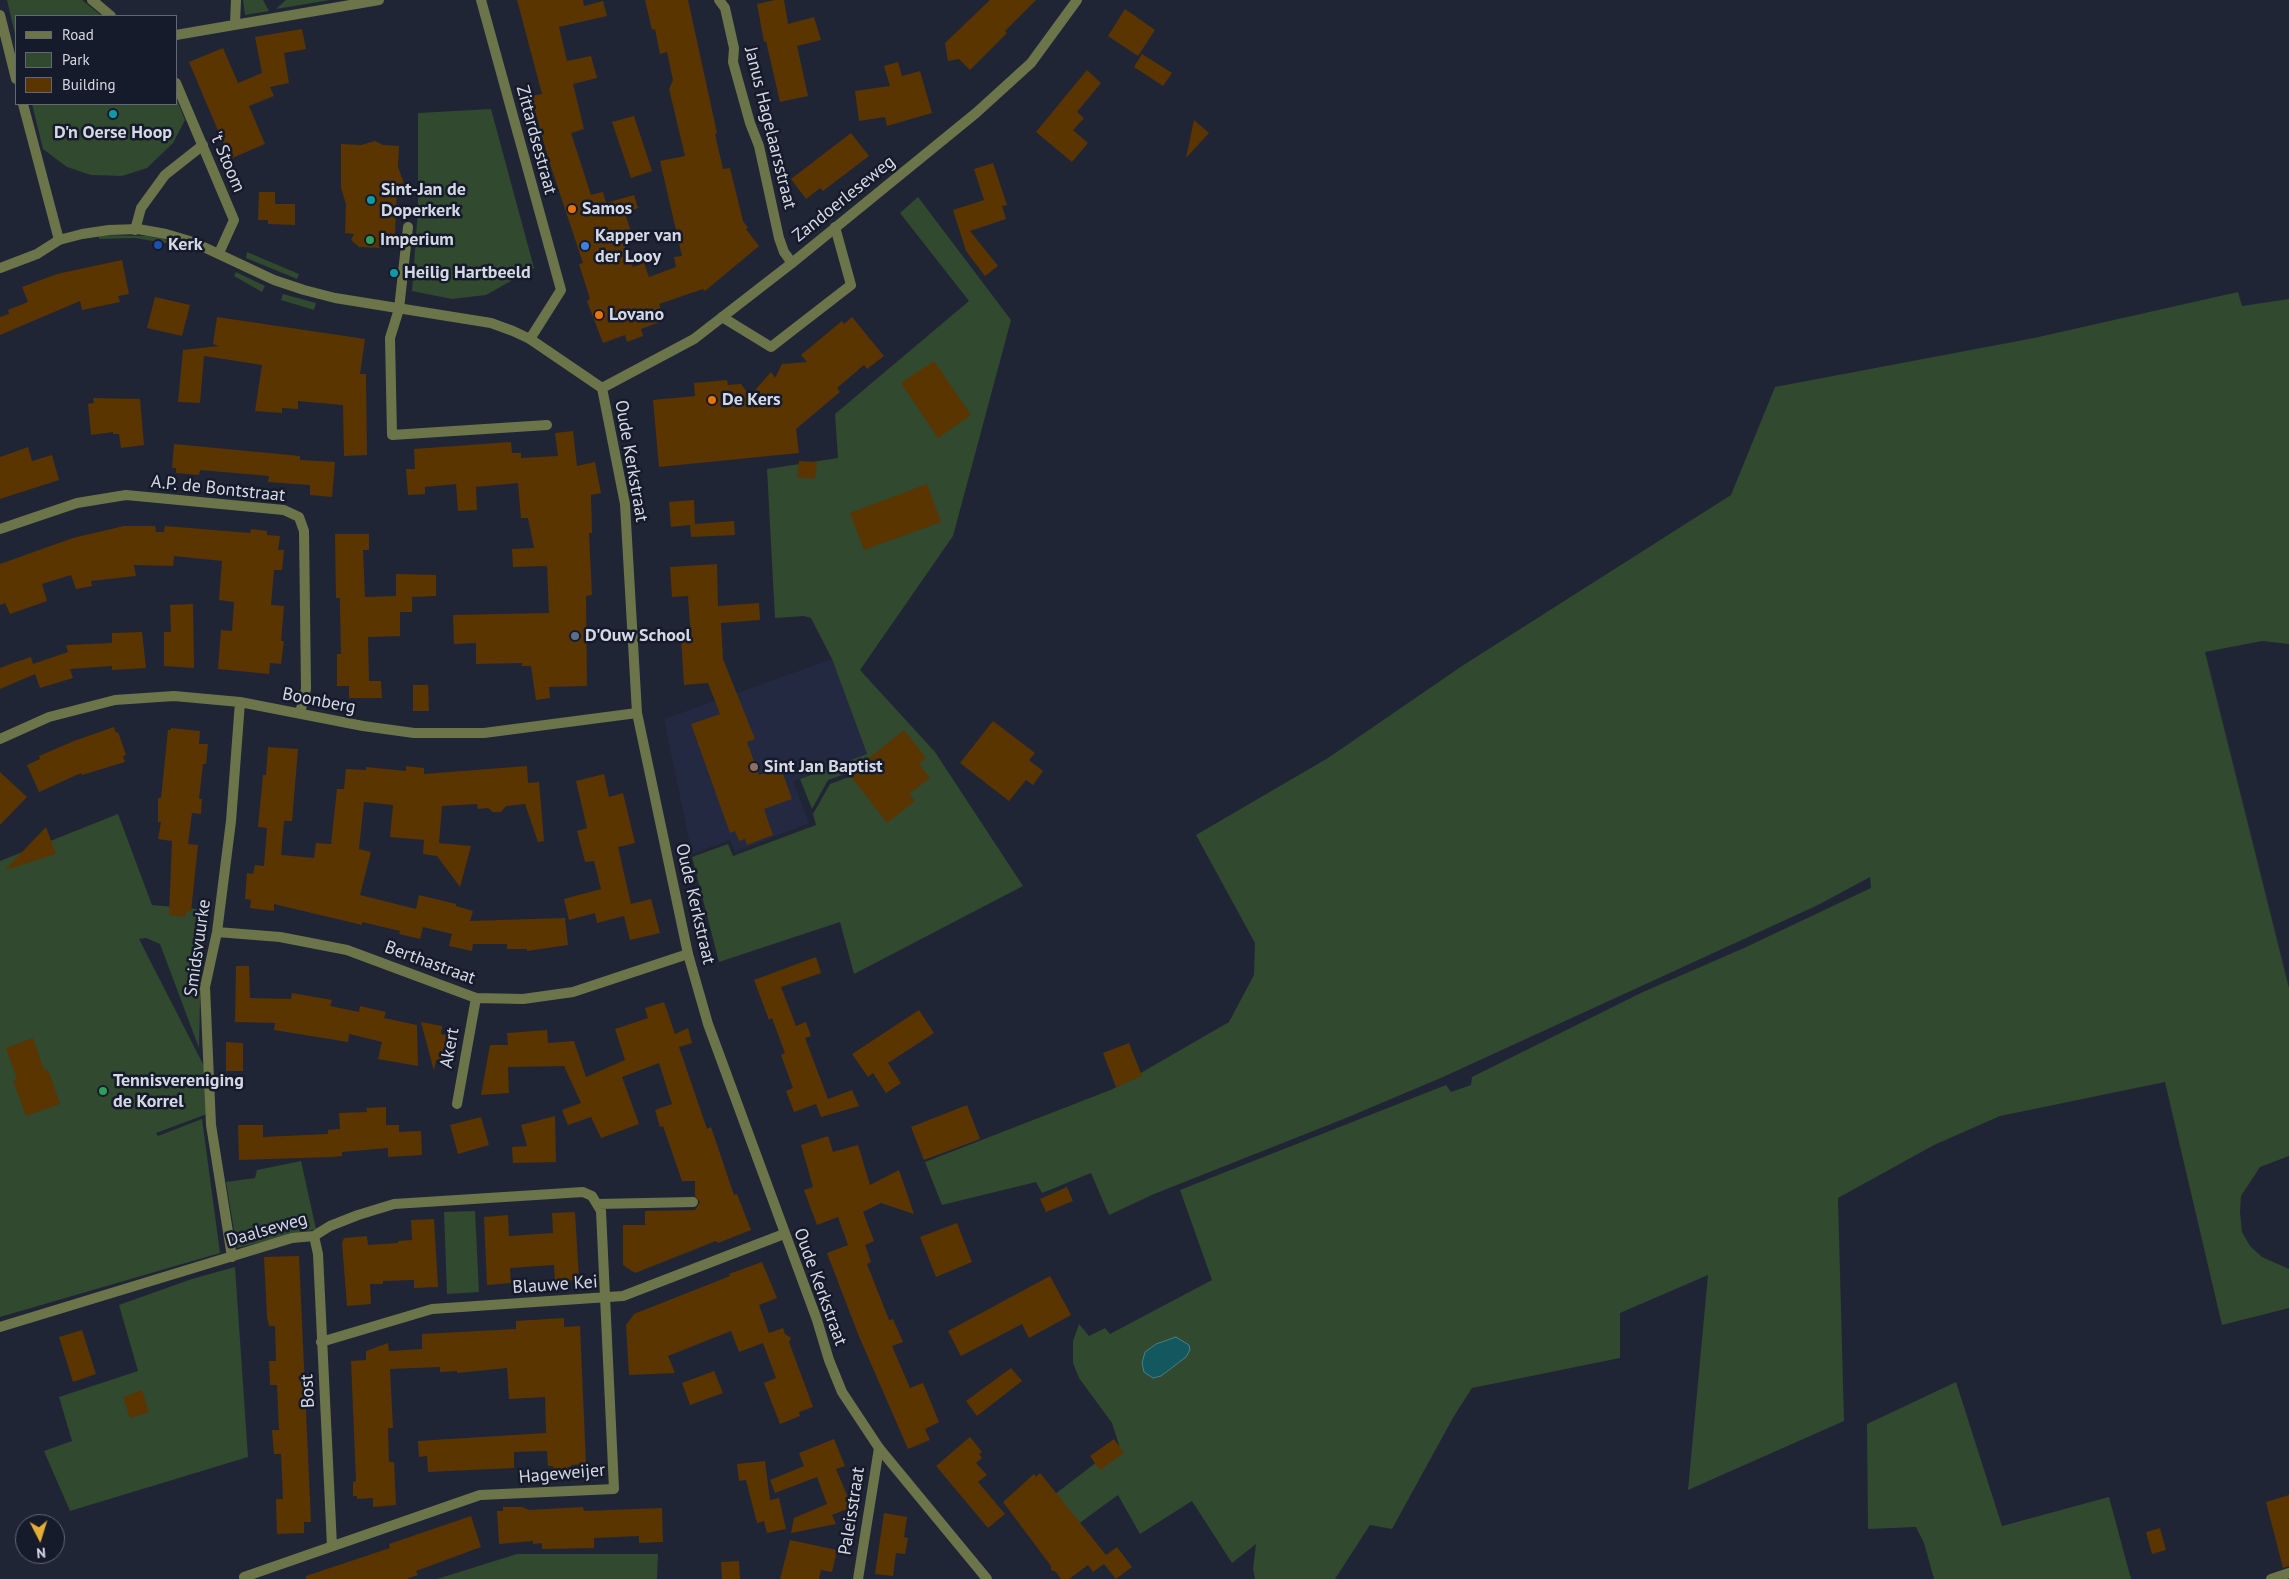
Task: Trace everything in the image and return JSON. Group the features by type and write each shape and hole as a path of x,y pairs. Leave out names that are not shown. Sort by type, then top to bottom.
{"street":[{"path":"92,0 110,15"},
{"path":"235,24 236,0"},
{"path":"178,35 379,0"},
{"name":"Zittardsestraat","path":"481,0 561,290 530,339"},
{"name":"Janus Hagelaarsstraat","path":"719,0 725,8 734,48 733,62 750,123 759,146 779,238 784,252 792,263"},
{"name":"Zandoerleseweg","path":"602,388 694,339 792,263 976,113 1032,63 1077,0"},
{"path":"0,15 15,75"},
{"name":"'t Stoom","path":"178,88 234,220 219,253"},
{"path":"23,105 59,240"},
{"path":"135,230 141,208 165,175 203,146"},
{"path":"408,227 402,292 390,338 392,435 547,425"},
{"path":"722,317 771,347 851,285 836,227"},
{"name":"Oude Kerkstraat","path":"0,268 37,254 59,240 82,234 135,230 166,234 219,253 274,280 304,290 399,309 490,323 530,339 602,388 625,504 637,713 688,954 708,1024 842,1392 878,1448 987,1579"},
{"name":"A.P. de Bontstraat","path":"0,529 78,503 126,495 284,510 299,517 304,531 306,689 300,713"},
{"name":"Boonberg","path":"0,739 49,717 115,700 174,696 240,702 363,726 414,733 484,733 637,713"},
{"name":"Smidsvuurke","path":"232,1257 211,1124 205,987 217,932 231,821 240,702"},
{"name":"Berthastraat","path":"217,932 280,937 347,950 476,998 523,999 573,992 688,954"},
{"name":"Akert","path":"457,1104 476,998"},
{"name":"Daalseweg","path":"0,1327 292,1238 314,1236 330,1226 394,1204 584,1192 592,1196 598,1204"},
{"path":"598,1204 693,1202"},
{"name":"Hageweijer","path":"244,1577 480,1495 614,1489 601,1212 598,1204"},
{"name":"Blauwe Kei","path":"322,1342 432,1309 623,1296 784,1234"},
{"name":"Bost","path":"314,1236 318,1254 332,1546"},
{"name":"Paleisstraat","path":"858,1579 878,1448"},
{"path":"2271,1579 2289,1573"}],"shaded area":[{"name":"Sint Jan Baptist","path":"832,659 867,755 793,781 809,823 735,852 730,840 692,854 664,719"},
{"path":"1176,1337 1189,1345 1190,1350 1186,1357 1161,1376 1153,1378 1144,1372 1142,1363 1145,1352 1156,1344"}],"green space":[{"path":"7,0 82,0 101,15 15,15 15,34"},
{"path":"243,0 263,0 269,11 245,15"},
{"path":"286,0 330,0 276,9"},
{"path":"178,103 185,120 173,143 147,168 122,176 91,175 67,167 43,149 32,105 178,105"},
{"path":"491,109 534,268 486,295 452,299 412,291 418,209 418,113"},
{"path":"918,197 1011,320 953,536 860,670 935,752 1023,886 854,974 840,922 719,962 692,857 728,844 733,856 816,825 813,814 830,784 873,768 871,765 828,780 812,809 800,779 867,754 832,659 811,618 804,616 775,618 767,469 838,458 835,414 969,301 900,213"},
{"path":"99,235 147,236 196,249 195,253 177,245 135,238 99,239"},
{"path":"247,252 299,274 297,279 246,258"},
{"path":"236,272 265,286 262,292 234,276"},
{"path":"2238,292 2242,306 2289,299 2289,644 2262,641 2205,652 2289,988 2289,1156 2260,1167 2241,1196 2240,1212 2242,1232 2250,1246 2262,1257 2289,1269 2289,1308 2222,1325 2165,1082 2000,1116 1934,1145 1838,1198 1844,1421 1688,1490 1708,1275 1620,1313 1620,1358 1472,1388 1454,1416 1392,1529 1370,1525 1335,1579 1255,1579 1253,1569 1256,1544 1232,1563 1192,1501 1140,1534 1118,1495 1044,1549 1020,1521 1119,1445 1112,1423 1079,1378 1073,1363 1073,1341 1079,1324 1089,1336 1105,1328 1110,1334 1212,1280 1180,1190 1446,1085 1451,1092 1471,1085 1472,1077 1643,992 1744,948 1871,888 1870,877 1818,905 1443,1077 1346,1118 1154,1194 1109,1215 1091,1173 1042,1193 1036,1182 942,1205 925,1162 1113,1089 1229,1022 1254,975 1255,943 1196,835 1328,758 1462,666 1731,495 1775,387 2034,338"},
{"path":"283,294 316,303 314,310 281,300"},
{"name":"Tennisvereniging de Korrel","path":"118,814 152,905 207,910 200,999 199,1048 160,944 146,938 139,939 205,1068 207,1114 156,1133 158,1136 202,1119 220,1253 0,1317 0,861"},
{"path":"301,1161 316,1229 237,1248 226,1182 255,1178 257,1170"},
{"path":"475,1211 479,1292 447,1294 444,1212"},
{"path":"235,1267 248,1457 70,1511 44,1451 72,1441 59,1397 138,1371 119,1305 192,1279"},
{"path":"1956,1382 2002,1526 2109,1497 2131,1579 1934,1579 1924,1543 1916,1527 1868,1529 1867,1424"},
{"path":"517,1554 658,1554 657,1579 437,1579"}],"building":[{"path":"517,0 583,0 584,6 603,1 607,16 559,27 567,61 591,56 597,78 573,84 584,129 571,133 591,195 603,192 606,203 634,195 638,208 625,213 631,232 621,235 633,267 644,263 649,277 676,267 674,257 682,256 660,161 685,156 669,89 673,80 667,52 660,54 655,29 652,30 645,0 688,0 723,169 730,168 743,221 748,228 746,229 759,246 705,291 703,289 659,304 665,320 641,329 643,336 627,342 625,335 603,343 587,301 590,299 579,264 583,263 549,161 531,96 542,94"},
{"path":"784,0 788,24 814,17 821,40 797,46 808,96 780,102 766,41 764,42 757,4"},
{"path":"990,0 1036,0 1005,31 1007,33 970,70 959,59 948,61 945,43"},
{"path":"1125,9 1155,30 1138,56 1108,36"},
{"path":"302,29 306,49 284,53 289,83 270,87 274,96 249,106 265,144 230,159 189,62 223,48 238,83 262,73 255,37"},
{"path":"1142,54 1172,73 1163,86 1134,67"},
{"path":"898,62 902,76 920,71 932,113 887,126 885,117 859,121 855,91 890,86 884,66"},
{"path":"1087,70 1101,83 1077,112 1084,118 1073,130 1088,143 1072,162 1036,132"},
{"path":"634,116 652,171 631,178 612,122"},
{"path":"1194,120 1209,133 1186,158"},
{"path":"851,133 869,156 823,191 820,188 806,199 791,179"},
{"name":"Sint-Jan de Doperkerk","path":"375,141 383,145 399,146 398,167 407,192 397,188 395,234 392,234 393,245 385,243 382,244 381,248 359,247 351,240 354,234 345,233 346,204 341,188 341,144 361,145"},
{"path":"993,163 1007,205 1002,206 1006,219 970,231 998,266 985,276 966,251 953,210 984,200 974,169"},
{"path":"259,192 275,192 275,204 295,204 295,225 268,224 268,220 258,220"},
{"path":"122,260 129,294 118,296 120,302 82,310 80,301 0,335 0,317 9,314 8,310 28,302 22,287 57,274"},
{"path":"155,297 190,305 182,336 147,328"},
{"path":"217,317 365,339 360,374 366,374 367,455 344,456 343,405 298,401 298,409 282,408 282,413 255,411 262,365 204,356 200,403 178,402 183,350 219,346 213,344"},
{"path":"852,317 884,356 867,369 864,365 837,388 840,392 796,429 799,453 659,467 653,400 695,396 694,383 727,380 728,385 741,384 750,396 771,372 775,378 782,364 807,362 801,355 842,321 844,324"},
{"path":"934,361 971,415 938,438 901,383"},
{"path":"93,398 140,399 144,445 121,448 119,434 113,434 113,432 91,435 88,404 94,403"},
{"path":"573,431 577,466 595,462 601,493 591,495 592,533 589,533 592,595 586,596 587,686 549,687 550,698 536,700 531,666 522,666 522,663 476,664 476,643 454,644 453,615 549,613 547,566 513,567 512,549 534,548 528,518 521,518 518,483 476,487 477,510 458,511 456,484 425,487 425,494 408,495 406,469 415,469 414,449 511,442 512,453 521,453 521,458 558,456 555,433"},
{"path":"174,444 300,456 300,460 335,462 332,497 310,495 310,485 268,482 269,476 200,470 199,475 176,473 176,468 172,468"},
{"path":"28,447 32,461 52,455 59,480 0,499 0,457"},
{"path":"799,461 817,462 815,479 797,477"},
{"path":"927,484 941,522 864,550 850,513"},
{"path":"694,500 695,524 734,521 735,535 691,537 690,525 671,527 669,502"},
{"path":"124,526 155,526 156,532 164,532 165,526 250,533 251,529 267,531 267,535 280,536 278,550 284,550 282,570 274,570 271,605 284,606 281,641 284,641 281,664 270,663 269,674 218,669 221,630 232,631 234,602 219,600 222,561 174,556 173,566 134,565 136,576 91,581 92,586 76,589 71,575 42,584 47,601 10,614 5,603 0,605 0,564 73,538"},
{"path":"335,534 369,534 369,550 363,550 365,597 396,596 396,574 436,575 436,596 412,597 412,612 400,612 400,636 368,637 369,681 381,681 382,698 349,698 349,686 337,686 337,654 341,654 340,598 336,598"},
{"path":"717,564 718,606 759,603 760,620 721,623 723,659 755,739 747,742 759,775 781,768 792,799 764,809 773,835 747,845 745,839 739,841 735,831 730,833 691,724 720,714 708,683 684,685 681,639 691,638 688,596 672,597 670,567"},
{"path":"193,604 194,668 164,666 164,632 171,632 170,605"},
{"path":"142,632 146,668 112,670 112,666 70,669 73,678 40,688 35,674 0,689 0,668 31,657 33,664 68,652 66,645 112,643 112,633"},
{"path":"413,685 428,685 429,711 413,711"},
{"path":"993,721 1035,753 1029,760 1043,771 1033,785 1026,780 1009,801 960,763"},
{"path":"114,727 116,733 118,732 126,755 123,756 125,762 82,775 81,773 39,792 27,765 40,759 39,756"},
{"path":"171,728 200,731 199,744 208,744 206,764 203,764 199,799 202,799 201,814 192,813 188,844 198,845 191,912 186,911 185,917 169,915 172,841 158,839 161,822 158,822 158,798 161,798 168,730 171,730"},
{"path":"904,730 926,758 919,764 930,778 909,794 915,801 887,823 849,774"},
{"path":"268,747 298,749 292,821 284,821 281,855 314,858 316,843 331,844 337,789 344,789 346,769 366,770 366,767 406,771 406,766 424,768 424,774 527,766 528,783 539,782 544,841 538,842 525,804 506,806 501,812 493,812 488,808 478,809 477,804 442,806 439,843 471,846 460,887 437,856 423,854 424,840 390,837 393,805 364,802 359,849 371,852 360,895 416,909 419,895 456,904 456,906 473,911 470,921 565,918 568,945 527,951 527,949 507,949 507,944 473,944 472,951 449,946 452,934 423,927 420,939 399,934 400,931 362,922 362,925 274,904 274,911 250,908 251,900 245,899 247,873 253,874 255,865 264,866 267,828 258,827"},
{"path":"0,772 27,797 0,825"},
{"path":"604,774 609,797 623,793 635,843 618,847 631,904 651,899 660,933 630,940 624,916 597,923 595,913 569,920 564,899 601,889 594,861 585,862 577,831 587,828 576,781"},
{"path":"46,827 56,854 5,870"},
{"path":"816,957 821,973 781,987 796,1026 806,1022 811,1036 805,1038 828,1099 852,1090 859,1106 821,1117 816,1104 794,1112 786,1091 793,1088 781,1055 785,1053 772,1018 769,1020 754,980"},
{"path":"236,966 249,966 250,998 291,999 292,993 332,1000 330,1006 359,1012 360,1006 386,1012 384,1018 417,1025 418,1066 378,1059 382,1042 366,1038 349,1034 348,1042 274,1030 275,1023 235,1022"},
{"path":"664,1002 675,1034 688,1028 692,1043 679,1047 707,1129 711,1127 734,1195 737,1194 751,1230 718,1243 716,1241 635,1273 623,1265 623,1225 645,1225 645,1211 695,1210 700,1202 695,1196 695,1181 682,1181 663,1126 660,1127 655,1110 672,1104 659,1063 622,1077 639,1124 601,1138 591,1117 568,1125 562,1110 581,1103 564,1066 508,1067 509,1093 481,1095 490,1045 508,1045 507,1033 547,1030 548,1043 574,1041 586,1077 625,1060 615,1029 648,1018 645,1008"},
{"path":"919,1010 934,1033 888,1063 901,1083 886,1093 873,1073 868,1077 852,1054"},
{"path":"421,1022 442,1026 441,1034 447,1035 443,1061 436,1060 434,1071"},
{"path":"33,1038 44,1070 48,1069 60,1104 26,1116 13,1081 17,1079 6,1048"},
{"path":"226,1042 243,1043 243,1071 226,1071"},
{"path":"1129,1043 1142,1076 1116,1087 1103,1053"},
{"path":"967,1105 980,1139 924,1160 911,1127"},
{"path":"386,1107 386,1125 399,1125 399,1132 421,1131 422,1155 388,1157 388,1148 342,1152 342,1156 331,1157 239,1160 238,1125 263,1125 263,1137 328,1134 328,1130 340,1129 339,1113 367,1112 366,1108"},
{"path":"555,1116 556,1162 513,1163 512,1147 527,1146 521,1125"},
{"path":"481,1117 489,1145 458,1154 450,1125"},
{"path":"828,1136 833,1152 858,1145 870,1185 899,1170 914,1214 881,1203 863,1212 874,1241 865,1245 871,1262 867,1264 889,1320 893,1319 903,1342 892,1346 910,1388 923,1383 939,1422 925,1429 930,1440 908,1449 858,1334 827,1253 848,1245 838,1217 817,1225 804,1190 813,1187 801,1145"},
{"path":"1067,1187 1073,1201 1046,1212 1040,1199"},
{"path":"575,1212 579,1280 555,1281 554,1265 510,1268 511,1283 487,1285 484,1217 508,1215 509,1236 553,1233 552,1213"},
{"path":"434,1219 438,1287 414,1288 414,1280 383,1281 383,1284 370,1284 371,1304 347,1306 342,1243 344,1238 367,1236 368,1245 398,1243 398,1241 412,1240 411,1220"},
{"path":"957,1223 972,1262 936,1277 920,1237"},
{"path":"299,1256 311,1522 304,1522 304,1533 277,1534 276,1499 283,1499 281,1454 274,1454 272,1430 279,1430 277,1385 270,1385 269,1361 276,1361 275,1326 269,1326 267,1316 264,1257"},
{"path":"762,1262 777,1298 759,1305 769,1333 783,1328 785,1334 791,1338 789,1342 813,1407 799,1412 800,1416 780,1424 764,1383 776,1378 763,1343 739,1352 731,1331 668,1356 675,1373 629,1375 626,1325 634,1314"},
{"path":"1050,1276 1071,1315 1029,1338 1022,1324 961,1356 948,1331"},
{"path":"564,1318 564,1327 580,1326 586,1464 571,1465 571,1474 553,1475 553,1466 548,1466 547,1451 514,1452 514,1468 428,1472 427,1456 419,1457 418,1441 546,1433 545,1397 509,1399 507,1368 457,1373 457,1371 440,1372 440,1367 390,1369 393,1428 388,1428 389,1462 394,1462 396,1505 373,1507 373,1498 357,1499 357,1496 353,1496 353,1482 356,1481 351,1361 366,1360 366,1351 388,1343 389,1351 422,1349 422,1334 516,1329 516,1321"},
{"path":"82,1330 96,1374 73,1382 59,1337"},
{"path":"1011,1368 1022,1381 977,1416 966,1401"},
{"path":"714,1371 723,1393 690,1405 682,1383"},
{"path":"142,1390 149,1412 130,1418 123,1397"},
{"path":"970,1437 982,1452 979,1454 982,1458 976,1463 987,1475 978,1482 1005,1514 988,1528 936,1466"},
{"path":"834,1439 845,1466 836,1469 852,1507 832,1515 836,1524 791,1533 794,1518 827,1504 817,1477 775,1493 770,1480 804,1466 799,1453"},
{"path":"1114,1439 1124,1453 1100,1470 1090,1456"},
{"path":"765,1461 770,1500 779,1498 786,1529 767,1533 764,1521 757,1523 746,1480 739,1481 737,1464"},
{"path":"1040,1473 1106,1555 1117,1547 1132,1567 1116,1579 1104,1564 1093,1572 1088,1565 1069,1579 1061,1579 1056,1572 1051,1570 1051,1566 1003,1502 1034,1474 1036,1477"},
{"path":"2289,1495 2289,1566 2283,1568 2266,1502"},
{"path":"503,1507 522,1507 529,1510 583,1507 584,1511 662,1508 663,1542 639,1543 639,1536 594,1538 594,1548 542,1549 542,1543 533,1544 533,1541 499,1544 497,1511 503,1511"},
{"path":"884,1513 907,1517 904,1537 908,1538 905,1554 896,1553 893,1576 875,1574"},
{"path":"471,1516 481,1547 416,1571 418,1575 406,1579 306,1579 306,1576 390,1548 389,1544"},
{"path":"2160,1528 2166,1550 2152,1554 2146,1532"},
{"path":"790,1540 837,1550 832,1572 821,1570 819,1579 780,1579"},
{"path":"739,1561 740,1579 722,1579 721,1562"}],"place":[{"name":"D'n Oerse Hoop","path":"113,114"},
{"name":"Sint-Jan de Doperkerk","path":"371,200"},
{"name":"Samos","path":"572,209"},
{"name":"Imperium","path":"370,240"},
{"name":"Kerk","path":"158,245"},
{"name":"Kapper van der Looy","path":"585,246"},
{"name":"Heilig Hartbeeld","path":"394,273"},
{"name":"Lovano","path":"599,315"},
{"name":"De Kers","path":"712,400"},
{"name":"D'Ouw School","path":"575,636"},
{"name":"Sint Jan Baptist","path":"754,767"},
{"name":"Tennisvereniging de Korrel","path":"103,1091"}]}
